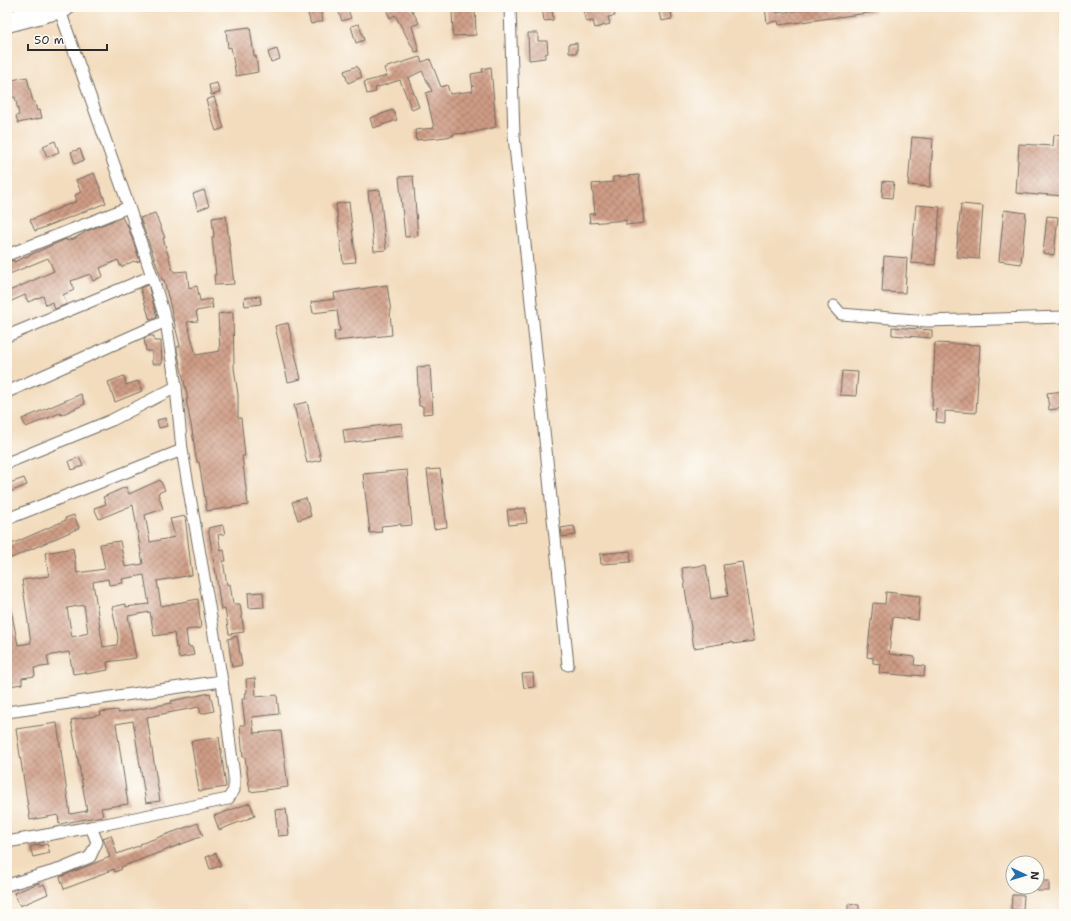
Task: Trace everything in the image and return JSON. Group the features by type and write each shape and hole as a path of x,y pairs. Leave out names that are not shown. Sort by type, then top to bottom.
{"highway":[{"path":"7,22 62,8"}],"street":[{"path":"510,7 514,136 568,665"},
{"path":"7,842 91,827 228,799 234,790 234,776 222,681 182,450 176,387 166,321 62,8"},
{"path":"7,255 129,207"},
{"path":"7,336 152,276"},
{"path":"834,306 841,314 928,321 1064,317"},
{"path":"7,392 166,321"},
{"path":"7,463 112,420 176,387"},
{"path":"7,519 182,450"},
{"path":"7,712 222,681"},
{"path":"7,884 60,869 90,857 98,842 91,827"}],"building":[{"path":"306,7 320,7 323,21 311,24"},
{"path":"337,7 347,7 351,18 342,21"},
{"path":"385,7 410,7 419,23 412,26 419,51 415,52 395,15 390,18"},
{"path":"452,7 475,7 476,35 453,36"},
{"path":"542,7 552,7 553,20 544,21"},
{"path":"592,7 613,7 615,16 608,17 610,24 595,28 593,21 586,22 583,10"},
{"path":"765,7 776,7 777,13 825,7 874,7 875,12 779,25 778,21 767,23"},
{"path":"671,10 672,19 661,21 659,12"},
{"path":"359,24 364,40 356,43 351,26"},
{"path":"250,27 258,72 236,76 231,47 228,48 226,30"},
{"path":"528,33 538,33 538,41 547,41 548,53 545,54 545,58 529,60"},
{"path":"577,43 577,53 569,53 569,44"},
{"path":"277,49 280,59 271,62 268,52"},
{"path":"420,57 422,62 430,59 441,87 447,85 450,94 473,91 471,74 483,72 482,69 491,67 496,127 470,133 453,134 453,136 416,140 415,130 434,128 426,93 432,91 422,71 408,78 419,107 412,110 400,80 375,88 376,92 367,94 364,82 387,76 384,68"},
{"path":"357,66 362,77 348,83 344,71"},
{"path":"27,77 33,102 35,102 37,111 40,110 42,118 18,123 16,116 19,115 15,97 7,99 7,81"},
{"path":"217,83 220,93 211,95 209,85"},
{"path":"214,97 224,128 216,131 206,100"},
{"path":"393,110 397,120 373,128 370,118"},
{"path":"1054,135 1064,136 1064,196 1016,193 1019,144 1053,146"},
{"path":"912,137 933,139 930,187 908,185"},
{"path":"55,141 59,152 47,157 43,146"},
{"path":"80,149 84,160 75,164 71,152"},
{"path":"94,173 106,203 35,231 30,220 77,201 75,195 81,192 76,180"},
{"path":"639,175 644,223 626,225 626,220 590,223 589,214 595,214 592,184 613,182 613,177"},
{"path":"413,176 418,236 405,237 399,177"},
{"path":"883,181 894,182 892,198 882,197"},
{"path":"204,190 209,206 198,210 193,194"},
{"path":"380,190 386,250 374,251 368,191"},
{"path":"349,202 356,262 343,263 336,204"},
{"path":"961,204 983,206 979,259 956,257"},
{"path":"916,205 940,207 935,265 911,263"},
{"path":"1004,210 1026,213 1021,264 999,261"},
{"path":"155,213 165,238 163,238 173,271 187,271 189,288 197,286 200,301 211,299 213,308 196,311 198,321 187,322 196,355 220,351 218,314 233,312 234,368 238,395 238,418 241,418 244,446 245,456 242,456 248,505 207,511 186,399 188,399 177,350 177,347 180,346 164,280 162,280 140,218"},
{"path":"226,216 234,284 215,285 214,275 216,275 212,237 214,237 212,218"},
{"path":"1047,216 1058,217 1054,255 1043,253"},
{"path":"122,217 126,225 127,224 140,261 134,261 121,267 118,260 100,268 103,276 93,281 90,274 71,281 74,290 63,295 67,304 55,309 52,302 46,305 43,296 28,302 25,295 7,303 7,292 54,271 48,258 7,275 7,262 14,260 14,262 66,239 67,241 72,240 87,231"},
{"path":"884,256 907,258 905,293 882,292"},
{"path":"148,285 157,317 150,320 140,288"},
{"path":"387,285 391,312 392,335 335,341 334,331 340,331 337,310 313,313 311,302 335,299 334,293"},
{"path":"260,296 261,304 245,306 244,298"},
{"path":"288,323 301,379 288,382 275,326"},
{"path":"892,327 932,330 932,338 892,335"},
{"path":"154,336 154,341 161,341 162,364 152,364 152,351 146,351 144,338"},
{"path":"935,343 980,345 976,413 945,411 945,423 936,422 937,410 932,410"},
{"path":"430,366 433,413 423,414 423,406 419,406 417,367"},
{"path":"842,371 858,372 856,396 840,395"},
{"path":"124,376 126,385 138,381 142,391 115,402 108,382"},
{"path":"1064,391 1064,408 1049,410 1047,393"},
{"path":"81,394 85,404 61,415 60,413 26,427 22,419"},
{"path":"307,402 321,460 307,463 294,405"},
{"path":"166,418 167,426 159,428 157,420"},
{"path":"402,423 403,436 345,443 343,430"},
{"path":"79,457 83,466 72,470 69,461"},
{"path":"440,469 447,527 434,529 427,470"},
{"path":"407,470 412,525 401,526 401,524 381,526 382,532 370,533 363,474"},
{"path":"24,478 27,485 7,493 7,484"},
{"path":"160,480 165,490 158,493 163,509 145,515 150,542 175,537 170,519 185,516 192,575 157,581 161,606 198,599 201,628 186,630 188,647 192,647 194,655 179,658 174,633 154,636 150,612 128,616 136,658 107,662 108,670 86,674 86,672 73,674 69,652 47,656 49,666 34,668 35,676 22,678 22,684 9,686 7,676 7,611 11,610 18,645 31,643 22,580 49,576 45,553 73,548 77,573 105,569 100,544 120,541 125,567 143,564 133,505 99,519 94,508 106,504 103,497 126,487 129,494","holes":["144,575 149,604 126,607 126,604 112,607 118,637 117,645 103,647 93,582 108,579 109,585 123,583 122,579","84,605 88,633 72,637 67,608"]},
{"path":"306,498 311,516 298,520 292,502"},
{"path":"525,508 527,523 509,525 507,510"},
{"path":"74,515 79,528 7,560 7,546"},
{"path":"223,525 225,534 218,535 221,551 224,550 226,561 223,561 227,585 230,584 233,604 240,604 244,632 229,634 225,609 221,610 208,528"},
{"path":"574,526 576,535 562,537 561,528"},
{"path":"630,551 631,562 601,564 600,554"},
{"path":"742,562 754,641 733,644 733,642 694,648 682,568 706,565 711,599 728,596 723,565"},
{"path":"263,592 264,607 249,608 248,593"},
{"path":"886,592 920,596 918,620 893,617 889,654 915,657 914,665 925,666 924,676 879,673 880,664 873,663 873,658 867,657 873,603 885,604"},
{"path":"237,636 242,665 232,667 228,639"},
{"path":"533,673 534,687 524,688 522,674"},
{"path":"255,678 256,697 277,695 279,714 252,717 254,733 281,731 288,787 250,792 245,757 243,757 240,725 245,725 242,699 246,699 246,679"},
{"path":"210,693 214,711 201,714 199,707 147,717 160,801 146,803 133,721 116,724 128,804 101,808 103,816 59,824 58,815 30,820 16,729 57,723 70,814 87,811 71,720 101,715 100,712 118,710 118,713 172,703 171,701"},
{"path":"219,737 226,787 199,791 191,741"},
{"path":"250,803 255,816 219,830 214,816"},
{"path":"286,809 289,835 278,836 275,810"},
{"path":"198,823 203,836 121,867 122,869 115,872 114,869 64,889 60,877 110,857 103,838 111,835 117,854"},
{"path":"40,844 40,846 47,844 50,853 33,857 30,847"},
{"path":"216,853 221,866 210,869 206,857"},
{"path":"1045,881 1049,881 1049,891 1045,891"},
{"path":"39,883 40,886 44,884 48,894 20,906 14,893"},
{"path":"1012,895 1024,895 1023,910 1011,909"},
{"path":"848,904 859,905 859,914 848,914"}]}
